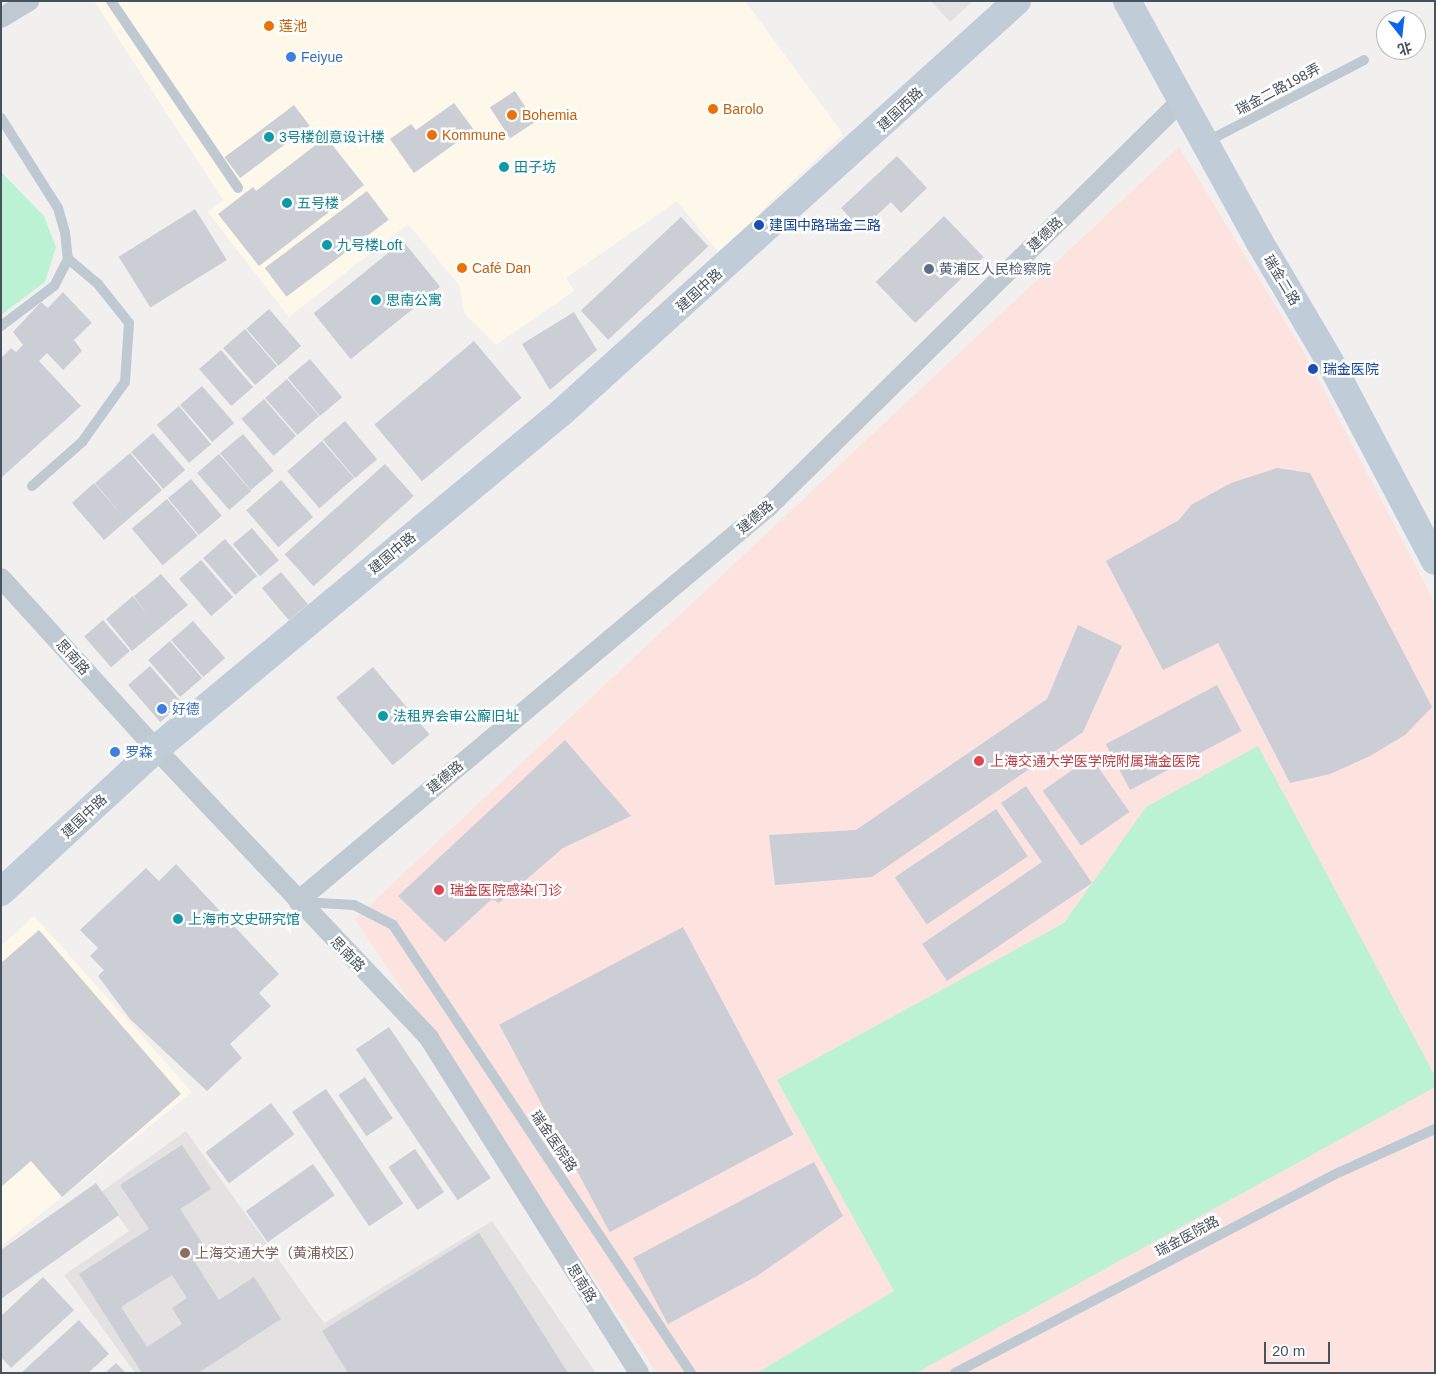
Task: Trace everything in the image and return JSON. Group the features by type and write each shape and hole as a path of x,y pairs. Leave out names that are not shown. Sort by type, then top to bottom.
{"street":[{"name":"建国西路","path":"782,215 1017,1"},
{"name":"瑞金二路","path":"1127,1 1183,99 1259,241 1329,360 1431,542"},
{"path":"1,18 21,3"},
{"name":"建德路","path":"298,901 767,508 1183,99"},
{"name":"建国中路","path":"1,892 156,750 562,412 782,215"},
{"name":"思南路","path":"1,578 156,750 429,1038 639,1373"}],"lane":[{"path":"111,1 238,188"},
{"name":"瑞金二路198弄","path":"1206,142 1364,60"},
{"path":"1,118 58,208 65,232 68,259 54,286 1,326"},
{"path":"32,486 82,442 125,382 129,323 98,284 68,259"},
{"name":"瑞金医院路","path":"298,901 354,905 393,925 691,1373"},
{"name":"瑞金医院路","path":"956,1373 1340,1172 1435,1129"}],"shaded area":[{"name":"田子坊","path":"94,1 745,1 843,134 769,203 722,257 677,201 566,278 574,291 496,345 465,314 459,285 408,224 289,317 208,212 223,200"},
{"path":"931,1 973,1 950,22"},
{"name":"上海交通大学医学院附属瑞金医院","path":"1179,147 1306,356 1435,603 1435,1373 657,1373 355,919"},
{"path":"34,916 192,1092 1,1246 1,946"},
{"name":"上海交通大学（黄浦校区）","path":"186,1131 324,1323 492,1221 596,1373 135,1373 64,1275 129,1231 101,1192"}],"green space":[{"path":"2,173 44,216 56,247 45,282 1,315"},
{"path":"1258,746 1435,1076 1435,1087 916,1373 757,1373 894,1291 777,1080 1064,923 1146,807"}],"building":[{"name":"Bohemia","path":"515,91 535,122 510,138 490,107"},
{"name":"Kommune","path":"454,103 474,130 414,173 390,139 411,124 416,130"},
{"name":"3号楼创意设计楼","path":"294,105 310,126 240,178 225,157"},
{"name":"五号楼","path":"326,137 364,185 259,266 218,214 253,187 256,191"},
{"path":"897,156 927,188 901,213 891,202 861,230 841,208"},
{"name":"九号楼Loft","path":"367,191 389,220 286,297 265,268"},
{"path":"195,209 227,260 150,308 119,257"},
{"name":"黄浦区人民检察院","path":"944,216 984,257 915,323 876,282"},
{"path":"681,217 708,246 608,340 581,310"},
{"name":"思南公寓","path":"403,241 440,287 351,359 314,313"},
{"path":"63,292 92,323 74,340 82,351 63,370 47,353 39,361 81,406 1,478 1,358 11,348 16,352 23,345 13,332 41,302 48,308"},
{"path":"269,309 301,346 279,366 246,329"},
{"path":"574,312 597,350 550,390 522,344"},
{"path":"245,329 277,366 255,385 223,348"},
{"path":"474,341 522,398 422,481 374,425"},
{"path":"221,350 253,387 231,406 199,369"},
{"path":"310,359 342,397 320,416 288,378"},
{"path":"287,379 319,416 297,435 265,398"},
{"path":"202,386 234,423 212,442 180,405"},
{"path":"264,399 296,436 274,456 241,419"},
{"path":"179,406 211,444 189,463 157,425"},
{"path":"345,421 377,459 355,478 323,440"},
{"path":"153,433 185,470 163,489 131,452"},
{"path":"243,434 274,471 251,490 220,453"},
{"path":"322,441 354,478 319,508 287,471"},
{"path":"130,453 162,490 104,540 72,503 94,483 125,519 95,483"},
{"path":"219,454 251,491 229,510 197,473"},
{"path":"385,464 414,496 313,586 285,554"},
{"path":"1277,468 1310,473 1432,707 1405,735 1370,756 1330,774 1290,783 1218,643 1163,670 1106,561 1179,520 1191,505 1231,483"},
{"path":"191,479 222,516 199,535 168,498"},
{"path":"281,480 313,517 278,547 246,510"},
{"path":"167,499 198,536 163,565 132,529"},
{"path":"252,528 279,560 260,576 233,544"},
{"path":"225,539 257,576 235,595 203,558"},
{"path":"201,560 233,597 211,616 179,579"},
{"path":"281,572 308,604 289,620 262,588"},
{"path":"161,574 188,605 132,651 106,619 133,596 147,614 134,596"},
{"path":"103,620 130,651 111,667 84,636"},
{"path":"193,621 225,658 203,677 171,640"},
{"path":"1078,625 1122,646 1083,732 872,877 775,885 769,835 856,830 1047,699"},
{"path":"170,641 202,678 180,697 148,660"},
{"path":"150,666 182,703 160,722 128,685"},
{"name":"法租界会审公廨旧址","path":"373,667 430,734 393,765 336,698"},
{"path":"1217,685 1241,731 1130,790 1106,744"},
{"path":"565,740 631,816 563,848 499,903 492,899 445,942 398,896"},
{"path":"1091,757 1129,812 1081,846 1043,791"},
{"path":"1026,786 1092,883 947,981 922,944 1042,862 1001,803"},
{"path":"996,809 1028,856 927,924 895,877"},
{"path":"176,864 279,974 259,993 271,1006 230,1044 242,1058 207,1091 130,1019 98,976 104,970 90,956 98,948 80,930 146,868 159,881"},
{"path":"683,927 793,1134 610,1232 499,1025"},
{"path":"39,930 181,1094 62,1197 31,1161 1,1187 1,963"},
{"path":"389,1027 491,1178 458,1200 356,1049"},
{"path":"365,1077 393,1118 366,1136 338,1095"},
{"path":"326,1089 403,1203 369,1226 292,1112"},
{"path":"271,1103 294,1134 229,1183 206,1152"},
{"path":"182,1145 211,1189 180,1209 208,1252 194,1261 219,1300 254,1277 281,1319 198,1373 142,1373 79,1274 149,1229 120,1185","holes":["172,1275 187,1298 172,1308 182,1324 147,1347 121,1307"]},
{"path":"415,1149 444,1192 418,1210 388,1167"},
{"path":"814,1162 843,1216 757,1276 668,1324 633,1258"},
{"path":"313,1164 335,1195 268,1242 246,1211"},
{"path":"96,1183 119,1215 1,1299 1,1250"},
{"path":"479,1233 568,1373 348,1373 322,1331"},
{"path":"43,1277 74,1310 11,1368 1,1357 1,1316"},
{"path":"79,1320 109,1354 88,1373 21,1373"},
{"path":"116,1363 126,1373 105,1373"}],"place":[{"name":"莲池","path":"269,26"},
{"name":"Feiyue","path":"291,57"},
{"name":"Barolo","path":"713,109"},
{"name":"Bohemia","path":"512,115"},
{"name":"Kommune","path":"432,135"},
{"name":"3号楼创意设计楼","path":"269,137"},
{"name":"田子坊","path":"504,167"},
{"name":"五号楼","path":"287,203"},
{"name":"建国中路瑞金二路","path":"759,225"},
{"name":"九号楼Loft","path":"327,245"},
{"name":"Café Dan","path":"462,268"},
{"name":"黄浦区人民检察院","path":"929,269"},
{"name":"思南公寓","path":"376,300"},
{"name":"瑞金医院","path":"1313,369"},
{"name":"好德","path":"162,709"},
{"name":"法租界会审公廨旧址","path":"383,716"},
{"name":"罗森","path":"115,752"},
{"name":"上海交通大学医学院附属瑞金医院","path":"979,761"},
{"name":"瑞金医院感染门诊","path":"439,890"},
{"name":"上海市文史研究馆","path":"178,919"},
{"name":"上海交通大学（黄浦校区）","path":"185,1253"}]}
